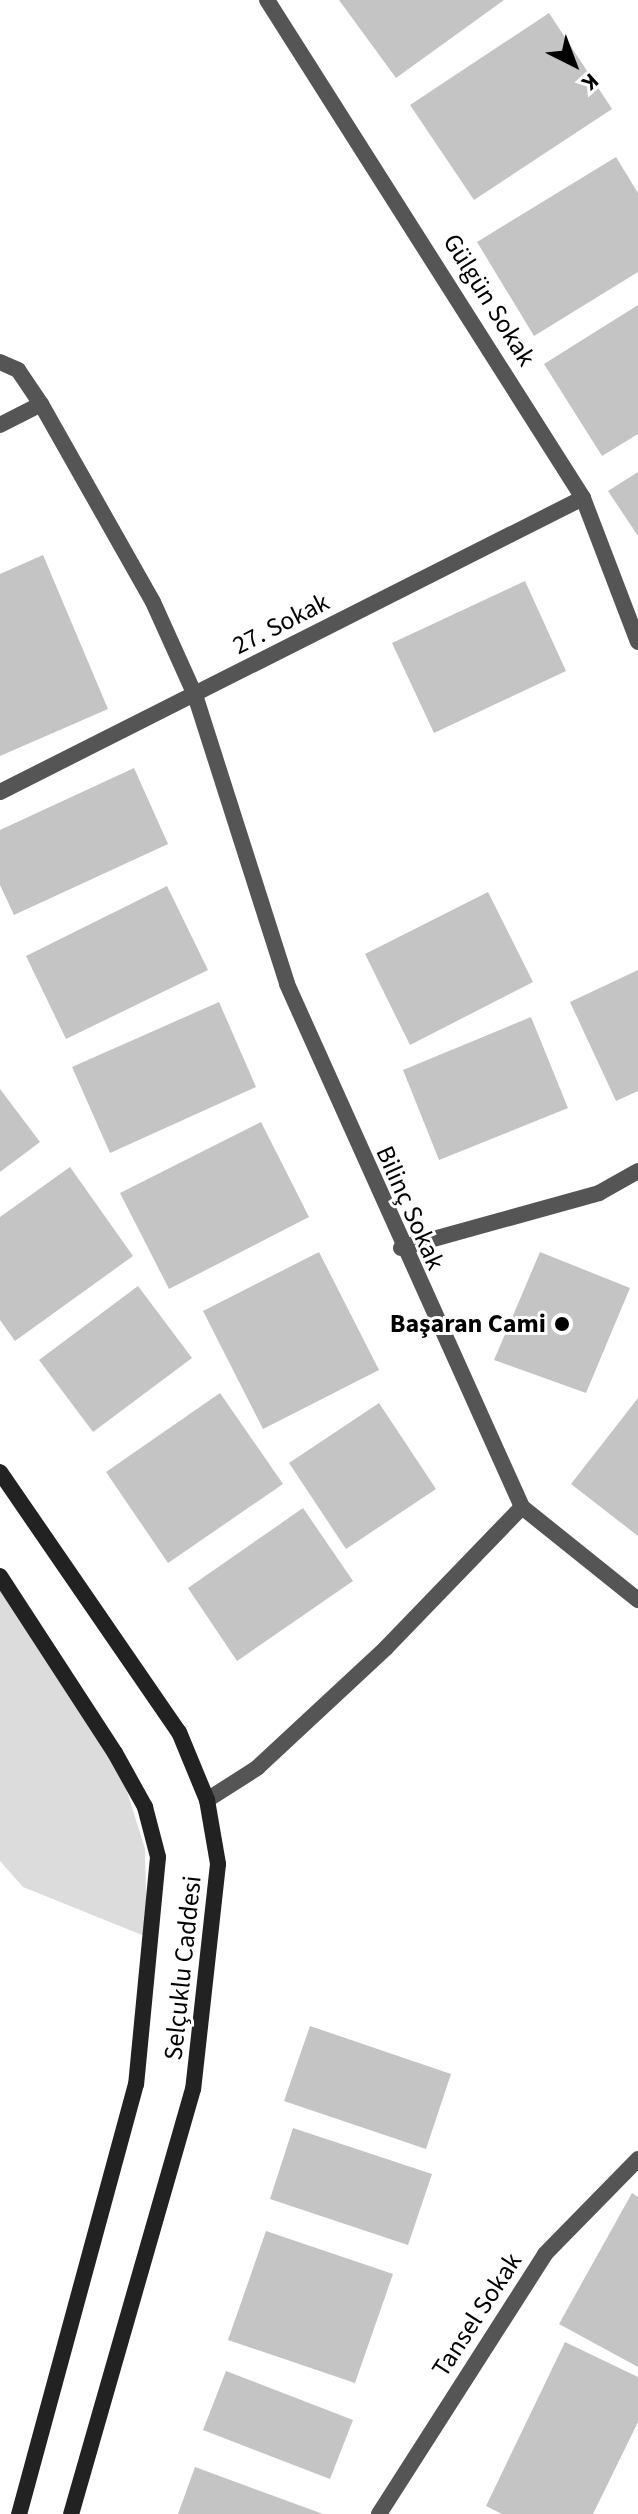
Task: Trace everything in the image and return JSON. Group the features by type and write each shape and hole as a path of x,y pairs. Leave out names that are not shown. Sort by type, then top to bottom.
{"main road":[{"name":"Selçuklu Caddesi","path":"0,1472 179,1732 207,1800 218,1879 193,2089 71,2514"},
{"name":"Selçuklu Caddesi","path":"0,1576 115,1753 145,1807 158,1857 136,2084 19,2514"}],"street":[{"name":"Gülgün Sokak","path":"267,0 583,498 638,642"},
{"name":"Bilinç Sokak","path":"0,362 18,370 41,404 153,602 195,695 287,984 401,1248 522,1507"},
{"path":"0,425 41,404"},
{"name":"27. Sokak","path":"0,792 583,498"},
{"path":"401,1248 599,1193 638,1171"},
{"path":"207,1800 257,1768 386,1648 522,1507 638,1600"},
{"name":"Tansel Sokak","path":"379,2514 545,2254 638,2159"}],"shaded area":[{"path":"0,1576 117,1759 145,1849 147,1937 23,1887 0,1861"}],"building":[{"path":"339,0 504,0 396,78"},
{"path":"549,13 612,109 474,200 410,105"},
{"path":"616,157 638,193 638,272 534,336 477,242"},
{"path":"638,305 638,434 602,456 544,364"},
{"path":"638,472 638,536 608,491"},
{"path":"43,555 108,709 0,756 0,574"},
{"path":"525,581 566,671 434,733 392,643"},
{"path":"134,768 168,844 14,915 0,885 0,830"},
{"path":"167,886 208,970 66,1039 26,956"},
{"path":"488,892 533,982 410,1045 365,954"},
{"path":"638,970 638,1091 616,1101 570,1002"},
{"path":"219,1002 256,1087 110,1153 72,1067"},
{"path":"531,1017 568,1108 439,1160 403,1070"},
{"path":"0,1089 40,1142 0,1172"},
{"path":"261,1122 309,1217 169,1289 120,1193"},
{"path":"70,1167 133,1256 15,1341 0,1320 0,1217"},
{"path":"319,1252 379,1370 263,1429 203,1311"},
{"name":"Başaran Cami","path":"540,1252 630,1288 586,1393 494,1360"},
{"path":"138,1286 192,1358 93,1432 39,1360"},
{"path":"220,1393 283,1484 168,1563 106,1472"},
{"path":"638,1398 638,1536 571,1484"},
{"path":"379,1403 436,1489 346,1549 289,1463"},
{"path":"303,1508 353,1581 237,1661 188,1588"},
{"path":"310,2026 451,2074 426,2149 284,2101"},
{"path":"293,2128 432,2174 408,2245 270,2199"},
{"path":"632,2193 638,2197 638,2367 559,2324"},
{"path":"266,2231 393,2274 355,2383 228,2340"},
{"path":"565,2342 638,2377 638,2422 593,2514 502,2514 486,2506"},
{"path":"226,2371 353,2420 330,2479 203,2430"},
{"path":"195,2467 323,2514 178,2514"}],"place":[{"name":"Başaran Cami","path":"562,1324"}]}
